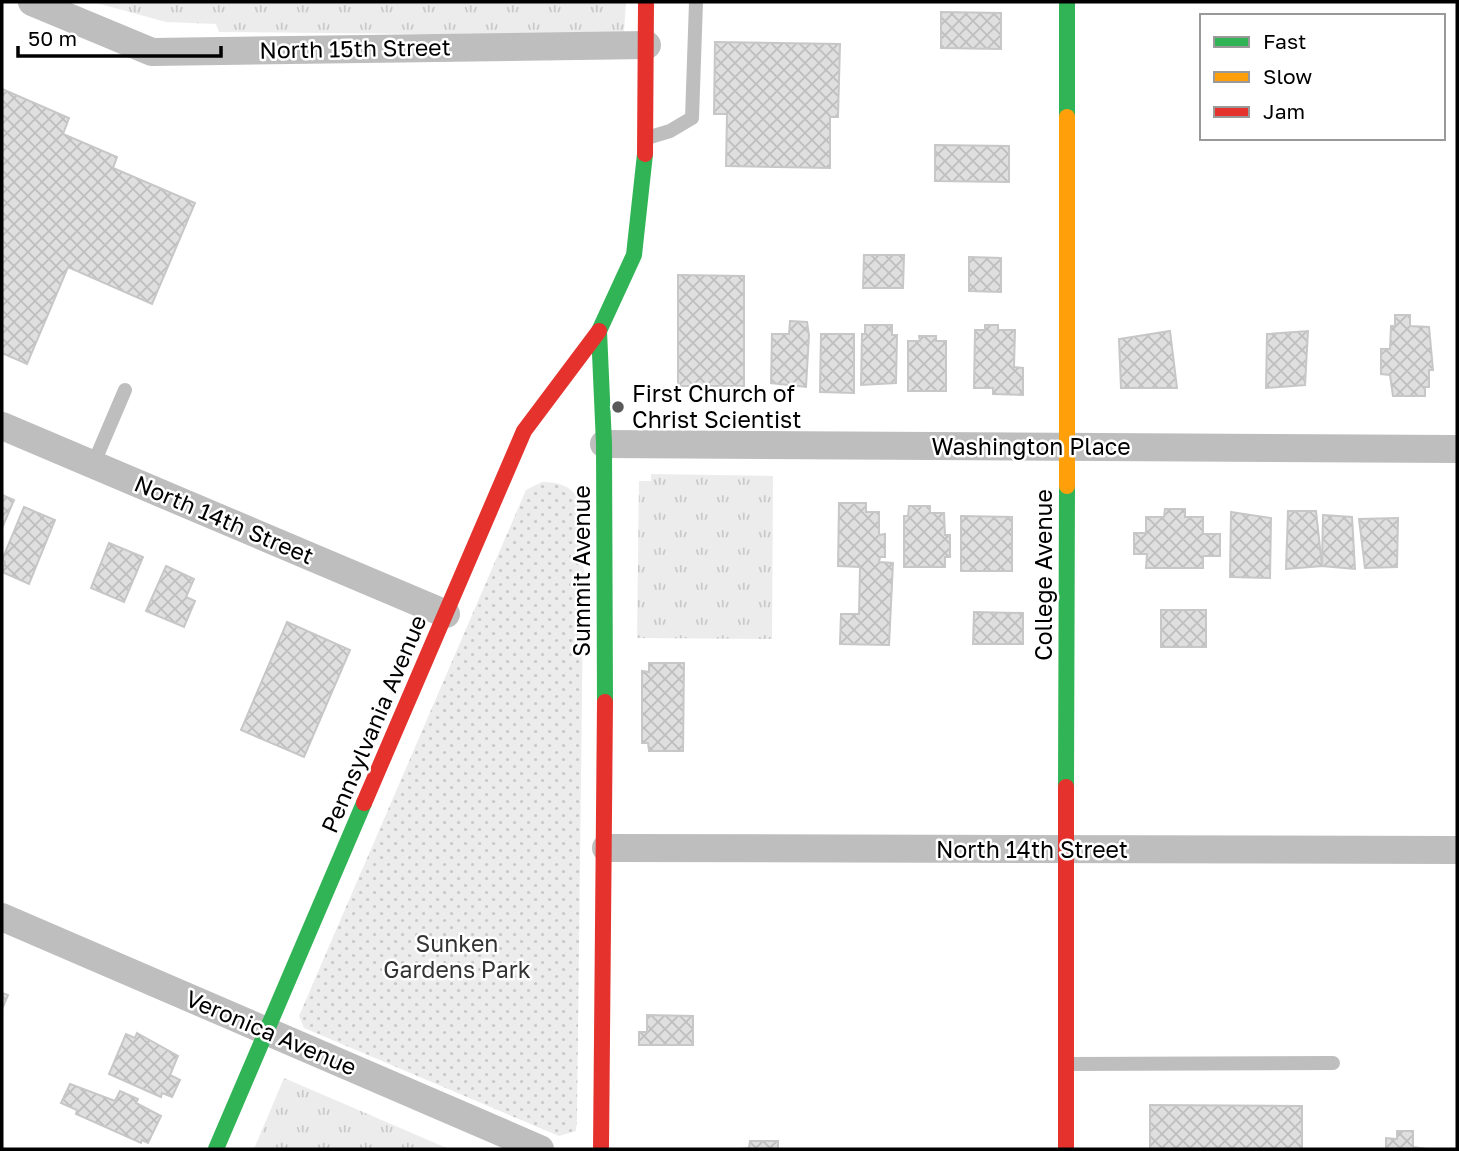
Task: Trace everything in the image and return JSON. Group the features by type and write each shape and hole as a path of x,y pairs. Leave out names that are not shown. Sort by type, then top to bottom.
{"street":[{"name":"North 15th Street","path":"32,2 152,52 647,45"},
{"name":"Summit Avenue","path":"601,1149 606,848 604,444 599,331 634,255 646,139 646,2"},
{"name":"College Avenue","path":"1066,1149 1067,2"},
{"name":"Pennsylvania Avenue","path":"216,1149 524,431 599,331"},
{"name":"North 14th Street","path":"2,426 446,614"},
{"name":"Washington Place","path":"604,444 1457,449"},
{"name":"North 14th Street","path":"606,848 1457,850"},
{"name":"Veronica Avenue","path":"2,917 540,1149"}],"lane":[{"path":"646,139 678,128 692,118 696,2"},
{"path":"93,465 125,390"},
{"path":"1066,1064 1333,1063"}],"green space":[{"path":"93,2 626,2 624,32 615,36 219,32 216,24 166,22"},
{"path":"651,474 773,476 772,639 637,638 639,481 651,481"},
{"name":"Sunken Gardens Park","path":"542,482 561,484 573,492 580,504 584,522 577,1118 576,1131 559,1136 304,1028 299,1016 526,490"},
{"path":"284,1078 449,1149 254,1149"}],"building":[{"path":"941,12 1001,13 1001,49 941,48"},
{"path":"715,42 840,44 838,117 830,117 830,168 726,166 727,114 714,114"},
{"path":"2,89 69,118 63,134 117,157 113,168 195,203 152,304 68,267 27,364 2,353"},
{"path":"935,145 1009,146 1009,182 935,181"},
{"path":"864,255 904,255 903,288 863,288"},
{"path":"969,257 1001,258 1001,292 969,291"},
{"path":"678,275 744,276 744,386 678,386"},
{"path":"1395,315 1410,315 1410,326 1429,327 1433,370 1429,370 1429,387 1425,387 1425,396 1393,396 1390,375 1381,374 1381,349 1390,349 1391,326 1395,326"},
{"path":"790,321 807,322 809,335 806,387 771,383 772,334 789,334"},
{"path":"865,325 892,325 892,335 897,335 896,383 861,385 862,334 865,334"},
{"path":"985,325 998,325 998,330 1015,330 1014,367 1023,368 1023,395 993,394 993,388 974,388 975,330 985,330"},
{"path":"1170,331 1177,388 1121,388 1119,339"},
{"path":"1308,331 1305,385 1266,388 1267,334"},
{"path":"821,334 854,334 854,393 820,392"},
{"path":"919,336 936,336 936,341 946,341 946,391 908,391 908,341 920,341"},
{"path":"2,495 14,500 2,528"},
{"path":"839,503 866,503 866,512 879,512 879,535 885,534 885,557 880,557 879,562 893,563 889,645 840,644 841,614 859,614 860,567 838,566"},
{"path":"909,506 930,506 930,513 944,513 945,535 950,535 950,557 945,557 945,567 904,567 904,516 908,516"},
{"path":"24,507 55,520 29,584 2,572 5,562 2,560"},
{"path":"1165,509 1185,509 1185,517 1203,517 1203,534 1220,534 1220,556 1203,556 1203,568 1146,568 1147,554 1134,554 1134,533 1146,533 1146,517 1164,517"},
{"path":"1288,511 1316,511 1322,566 1286,569"},
{"path":"1231,512 1271,518 1270,578 1230,577"},
{"path":"1323,515 1352,517 1355,569 1322,566"},
{"path":"961,516 1012,517 1012,571 961,571"},
{"path":"1398,518 1397,567 1365,568 1359,519"},
{"path":"109,543 143,557 124,602 91,588"},
{"path":"166,566 194,579 186,597 195,601 184,627 146,611"},
{"path":"1161,610 1206,610 1206,647 1161,647"},
{"path":"974,612 1023,613 1023,644 973,644"},
{"path":"287,622 350,650 304,757 241,730"},
{"path":"649,663 684,663 683,751 649,751 648,743 642,743 642,671 649,672"},
{"path":"2,993 8,995 2,1009"},
{"path":"647,1015 693,1016 693,1045 639,1045 639,1032 647,1032"},
{"path":"137,1033 178,1056 170,1075 180,1080 172,1097 162,1093 161,1097 109,1074 126,1034 135,1038"},
{"path":"70,1084 115,1101 120,1091 138,1099 136,1103 161,1116 148,1143 142,1140 141,1143 76,1114 77,1110 61,1103"},
{"path":"1150,1105 1302,1106 1302,1149 1150,1149"},
{"path":"1397,1131 1413,1131 1413,1147 1427,1149 1386,1149 1386,1138 1397,1139"},
{"path":"750,1141 778,1141 778,1149 740,1149 749,1148"}],"traffic: fast":[{"path":"1067,2 1067,117"},
{"path":"605,702 604,444 599,331 634,255 645,154"},
{"path":"1066,787 1067,486"},
{"path":"216,1149 364,803"}],"traffic: slow":[{"path":"1067,117 1067,486"}],"traffic: jam":[{"path":"645,154 646,2"},
{"path":"364,803 524,431 599,331"},
{"path":"601,1149 605,702"},
{"path":"1066,787 1066,1149"}],"place":[{"name":"First Church of Christ Scientist","path":"618,407"}]}
